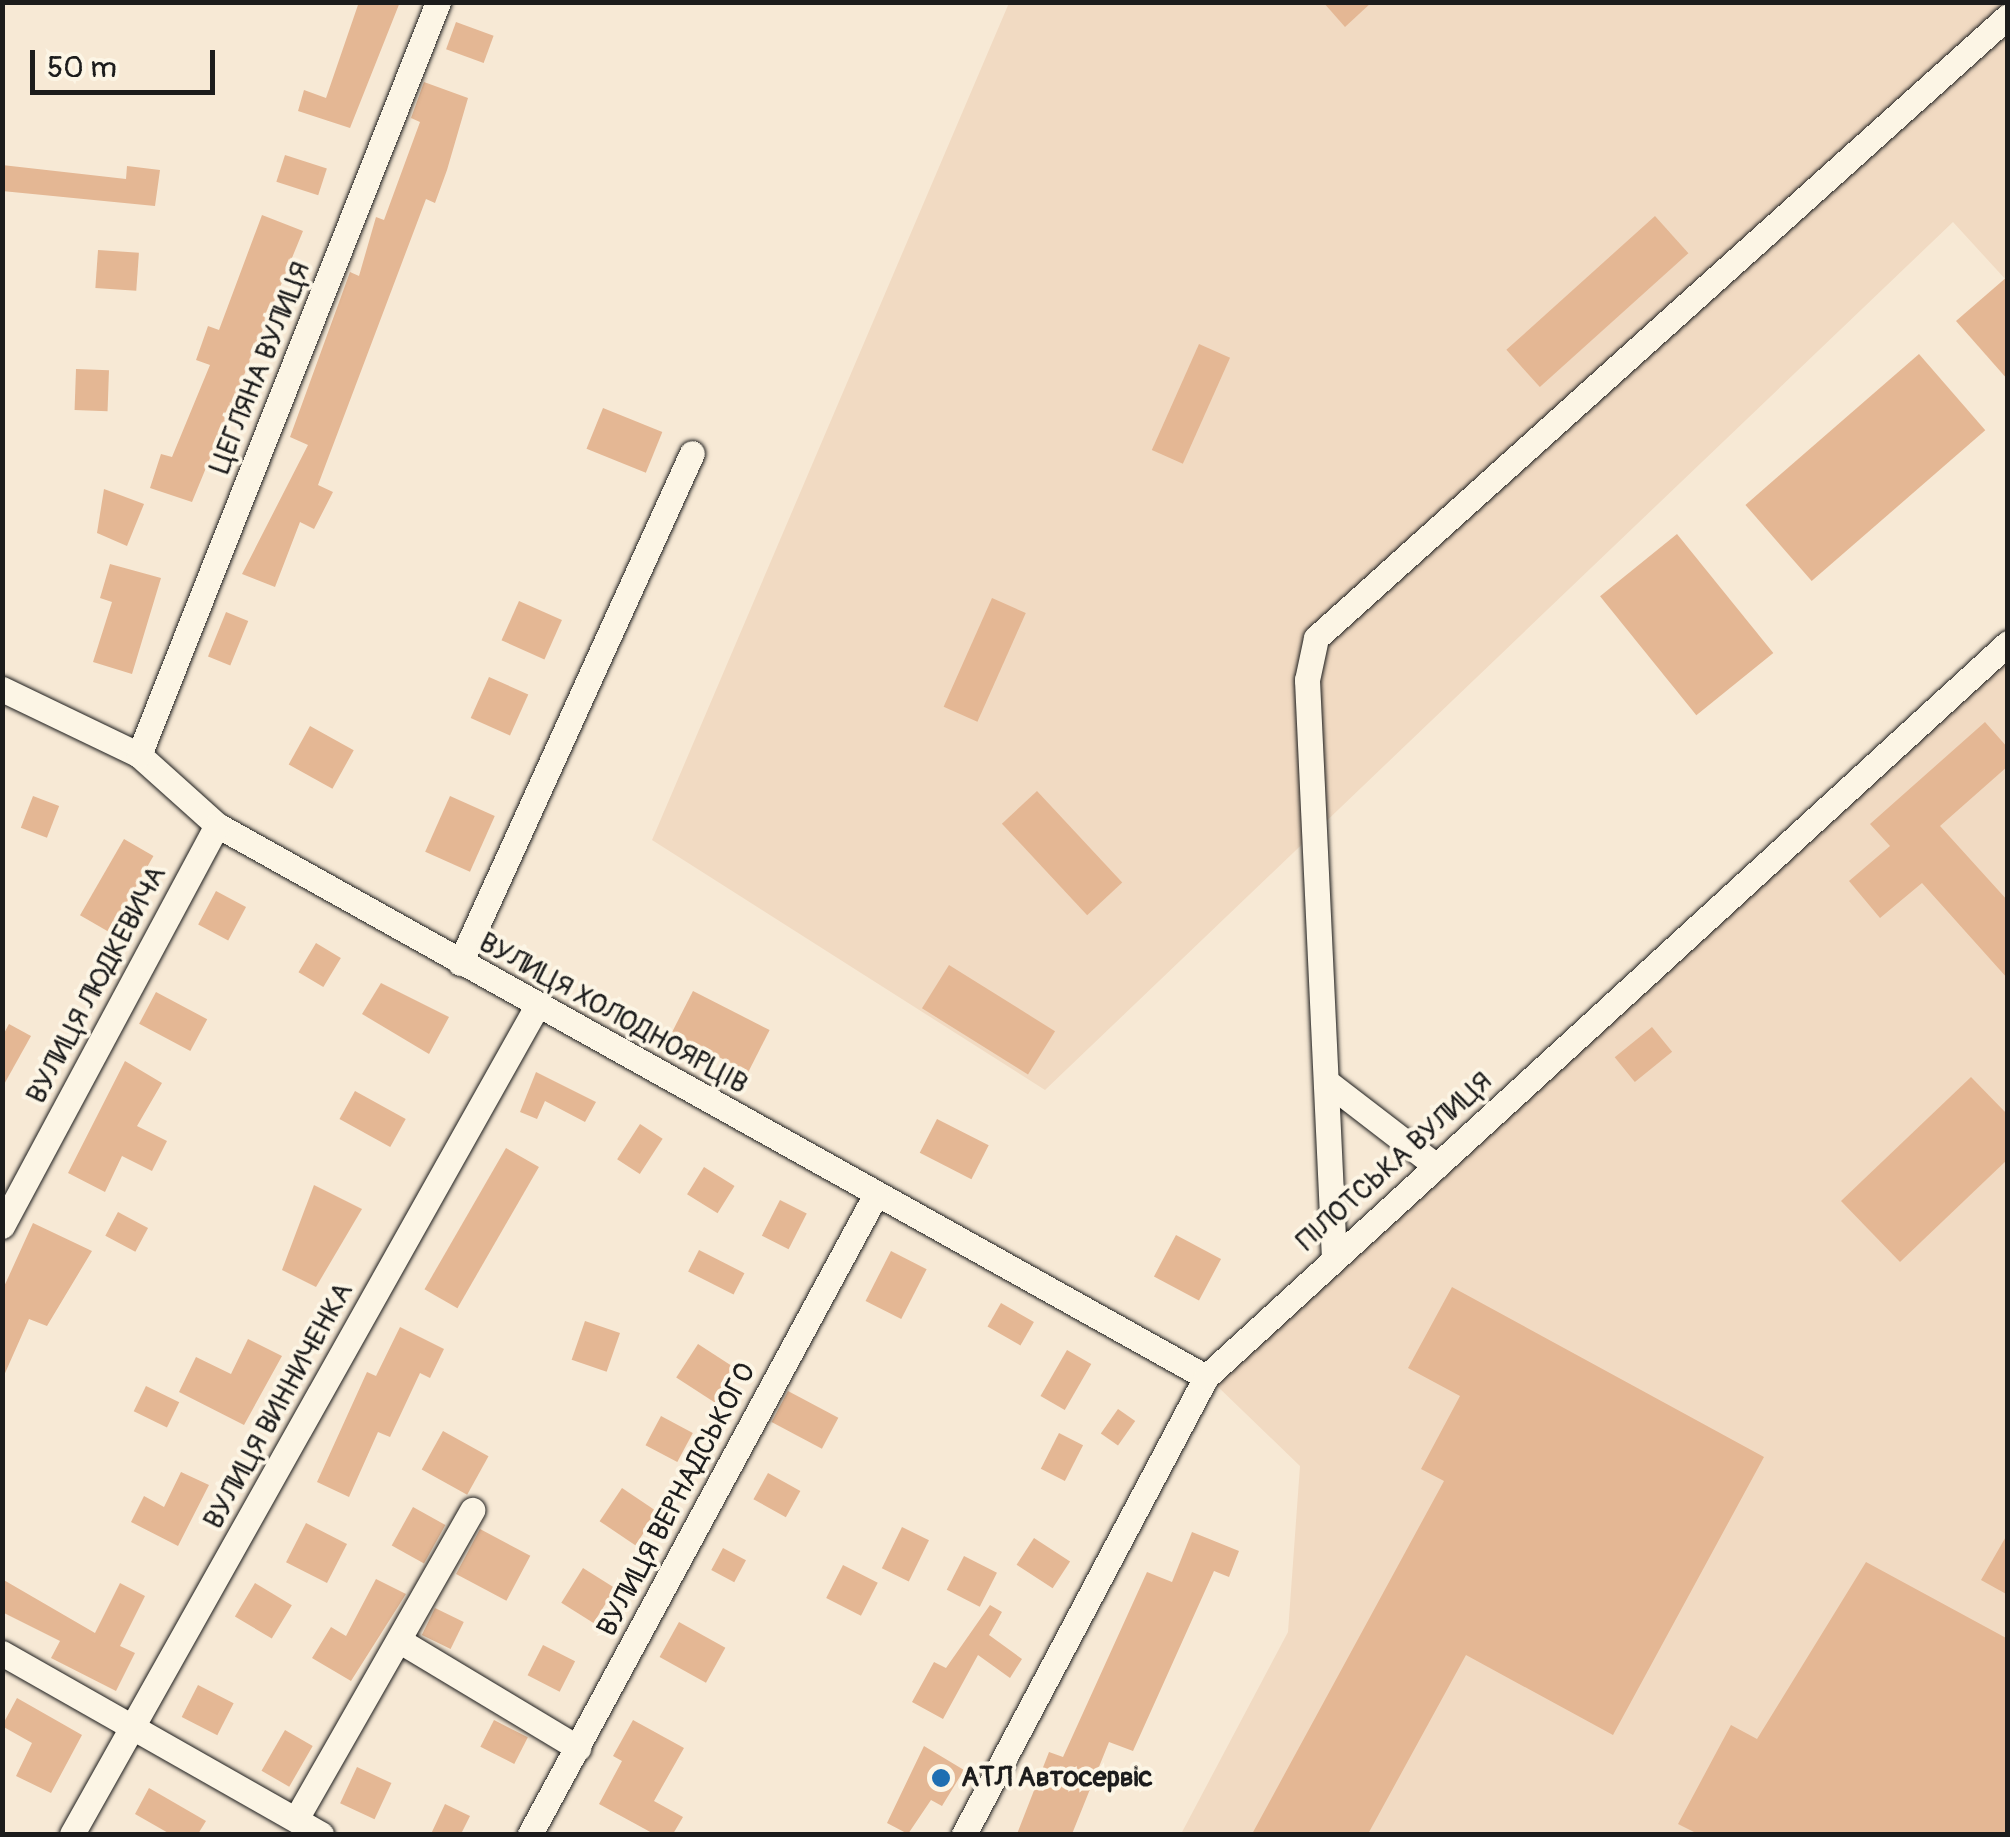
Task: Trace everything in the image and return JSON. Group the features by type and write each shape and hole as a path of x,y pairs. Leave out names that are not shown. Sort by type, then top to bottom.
{"street":[{"name":"ЦЕГЛЯНА ВУЛИЦЯ","path":"140,755 438,2"},
{"path":"1334,1259 1331,1085 1307,680 1316,638 2008,16"},
{"path":"460,963 692,452"},
{"name":"ПІЛОТСЬКА ВУЛИЦЯ","path":"964,1834 1206,1377 2008,643"},
{"name":"ВУЛИЦЯ ХОЛОДНОЯРЦІВ","path":"2,689 140,755 216,825 1206,1377"},
{"name":"ВУЛИЦЯ ЛЮДКЕВИЧА","path":"2,1226 216,825"},
{"name":"ВУЛИЦЯ ВИННИЧЕНКА","path":"72,1834 537,1006"},
{"path":"1331,1085 1436,1166"},
{"name":"ВУЛИЦЯ ВЕРНАДСЬКОГО","path":"530,1834 876,1194"},
{"path":"296,1820 472,1510"},
{"path":"400,1640 578,1748"},
{"path":"2,1654 321,1834"}],"shaded area":[{"path":"1009,3 2007,3 2007,281 1953,222 1045,1090 652,840"},
{"path":"2007,657 2007,1834 1181,1834 1288,1632 1300,1466 1215,1384"}],"building":[{"path":"359,2 400,2 350,128 298,111 304,90 326,98"},
{"path":"1323,2 1372,2 1345,27"},
{"path":"456,22 494,36 484,63 446,49"},
{"path":"424,82 468,98 447,170 435,203 426,199 318,485 333,492 314,529 300,522 275,587 242,574 308,445 290,437 350,272 359,276 376,217 384,220 420,122 411,118"},
{"path":"285,155 327,169 318,195 276,182"},
{"path":"2,165 126,179 127,166 160,170 155,206 2,191"},
{"path":"262,215 303,231 192,502 150,488 161,454 172,457 210,365 196,360 208,326 219,330"},
{"path":"1655,216 1688,253 1540,387 1506,350"},
{"path":"98,250 139,253 136,291 95,288"},
{"path":"2008,276 2008,380 1956,321"},
{"path":"1199,344 1230,358 1183,464 1152,450"},
{"path":"1919,354 1985,430 1812,581 1745,505"},
{"path":"76,369 109,370 108,411 75,410"},
{"path":"603,408 662,432 646,473 587,449"},
{"path":"104,489 144,504 127,546 97,533"},
{"path":"1677,534 1773,653 1696,715 1600,596"},
{"path":"110,564 161,578 132,674 93,662 112,602 100,598"},
{"path":"992,598 1026,613 977,722 944,707"},
{"path":"519,601 562,620 544,659 502,640"},
{"path":"226,612 248,621 230,665 208,657"},
{"path":"489,677 528,694 510,736 471,718"},
{"path":"1985,722 2008,748 2008,766 1940,826 2008,901 2008,979 1922,883 1880,918 1849,881 1890,846 1870,824"},
{"path":"310,726 354,750 332,789 289,764"},
{"path":"1037,791 1122,882 1087,915 1002,824"},
{"path":"33,796 59,806 47,838 21,828"},
{"path":"450,796 495,816 470,872 425,852"},
{"path":"124,839 153,856 109,932 80,915"},
{"path":"216,891 246,907 228,941 198,925"},
{"path":"316,943 341,958 323,987 298,972"},
{"path":"949,965 1055,1031 1028,1074 922,1008"},
{"path":"381,983 449,1017 429,1054 362,1014"},
{"path":"693,991 770,1030 748,1072 672,1033"},
{"path":"156,992 207,1019 190,1051 139,1024"},
{"path":"9,1024 31,1036 2,1088 2,1037"},
{"path":"1652,1027 1672,1052 1635,1082 1615,1057"},
{"path":"125,1061 162,1083 137,1126 167,1141 152,1171 122,1156 105,1192 68,1173"},
{"path":"536,1072 596,1102 585,1122 545,1101 537,1119 520,1112"},
{"path":"1971,1077 2008,1115 2008,1159 1900,1262 1841,1201"},
{"path":"355,1091 406,1119 390,1147 339,1119"},
{"path":"937,1119 989,1145 971,1179 920,1153"},
{"path":"640,1124 663,1139 640,1174 617,1159"},
{"path":"506,1148 539,1167 457,1308 424,1289"},
{"path":"704,1167 735,1186 718,1213 687,1194"},
{"path":"314,1185 362,1209 316,1287 282,1270"},
{"path":"780,1200 807,1214 789,1249 762,1236"},
{"path":"118,1212 148,1228 135,1252 105,1236"},
{"path":"33,1223 92,1251 47,1326 29,1319 2,1380 2,1291"},
{"path":"1176,1235 1221,1259 1199,1300 1154,1276"},
{"path":"699,1250 744,1273 734,1295 688,1271"},
{"path":"891,1251 927,1269 901,1319 866,1301"},
{"path":"1452,1287 1764,1457 1613,1735 1466,1655 1368,1834 1252,1834 1444,1481 1421,1469 1460,1396 1408,1368"},
{"path":"1001,1303 1034,1322 1020,1345 988,1326"},
{"path":"585,1321 620,1333 607,1372 572,1360"},
{"path":"400,1327 444,1349 430,1378 420,1373 390,1437 378,1432 349,1497 317,1482 367,1372 376,1376"},
{"path":"248,1339 282,1356 244,1425 179,1392 196,1357 231,1374"},
{"path":"698,1344 737,1369 715,1403 676,1378"},
{"path":"1067,1350 1091,1364 1065,1410 1040,1396"},
{"path":"146,1386 179,1402 167,1427 134,1411"},
{"path":"788,1391 838,1418 822,1449 772,1422"},
{"path":"1118,1409 1135,1421 1118,1446 1101,1434"},
{"path":"661,1416 693,1433 677,1462 646,1445"},
{"path":"443,1431 488,1456 467,1495 422,1469"},
{"path":"1059,1433 1083,1445 1065,1481 1041,1469"},
{"path":"181,1472 209,1485 178,1546 131,1522 144,1496 164,1507"},
{"path":"768,1473 800,1491 786,1517 753,1499"},
{"path":"622,1488 658,1512 635,1545 600,1521"},
{"path":"413,1507 445,1525 424,1563 392,1545"},
{"path":"306,1523 347,1544 327,1583 286,1562"},
{"path":"902,1527 929,1540 909,1581 882,1568"},
{"path":"480,1529 530,1556 506,1601 456,1574"},
{"path":"1192,1532 1239,1551 1229,1577 1214,1571 1133,1751 1109,1742 1072,1834 1017,1834 1049,1752 1063,1757 1147,1572 1172,1582"},
{"path":"2008,1533 2008,1595 1981,1580"},
{"path":"1034,1538 1070,1561 1053,1588 1017,1565"},
{"path":"723,1548 746,1560 734,1582 711,1570"},
{"path":"964,1556 997,1573 980,1607 947,1590"},
{"path":"1866,1562 2008,1639 2008,1834 1698,1834 1678,1824 1731,1725 1757,1739"},
{"path":"843,1565 878,1583 861,1616 826,1598"},
{"path":"583,1568 615,1588 593,1623 561,1603"},
{"path":"2,1579 95,1633 120,1583 145,1596 120,1646 135,1653 116,1691 51,1658 60,1641 2,1612"},
{"path":"376,1579 406,1594 351,1681 312,1658 331,1627 346,1636"},
{"path":"255,1583 292,1605 272,1639 235,1616"},
{"path":"990,1605 1002,1612 989,1635 1022,1659 1010,1678 978,1655 943,1719 912,1702 934,1662 946,1668"},
{"path":"435,1608 464,1622 451,1649 422,1635"},
{"path":"679,1622 725,1648 706,1683 660,1657"},
{"path":"543,1645 575,1661 560,1692 528,1675"},
{"path":"198,1685 234,1703 217,1735 182,1717"},
{"path":"17,1698 82,1735 51,1793 16,1776 32,1743 2,1726"},
{"path":"494,1720 528,1737 514,1764 480,1747"},
{"path":"633,1720 684,1748 654,1801 683,1817 673,1834 654,1834 599,1804 622,1761 613,1756"},
{"path":"285,1730 313,1746 289,1787 262,1771"},
{"path":"924,1746 964,1770 942,1806 931,1800 908,1834 887,1823"},
{"path":"357,1767 391,1783 375,1819 340,1803"},
{"path":"149,1788 206,1821 198,1834 170,1834 135,1814"},
{"path":"445,1804 470,1816 461,1834 431,1834"}],"place":[{"name":"АТЛ Автосервіс","path":"941,1778"}]}
